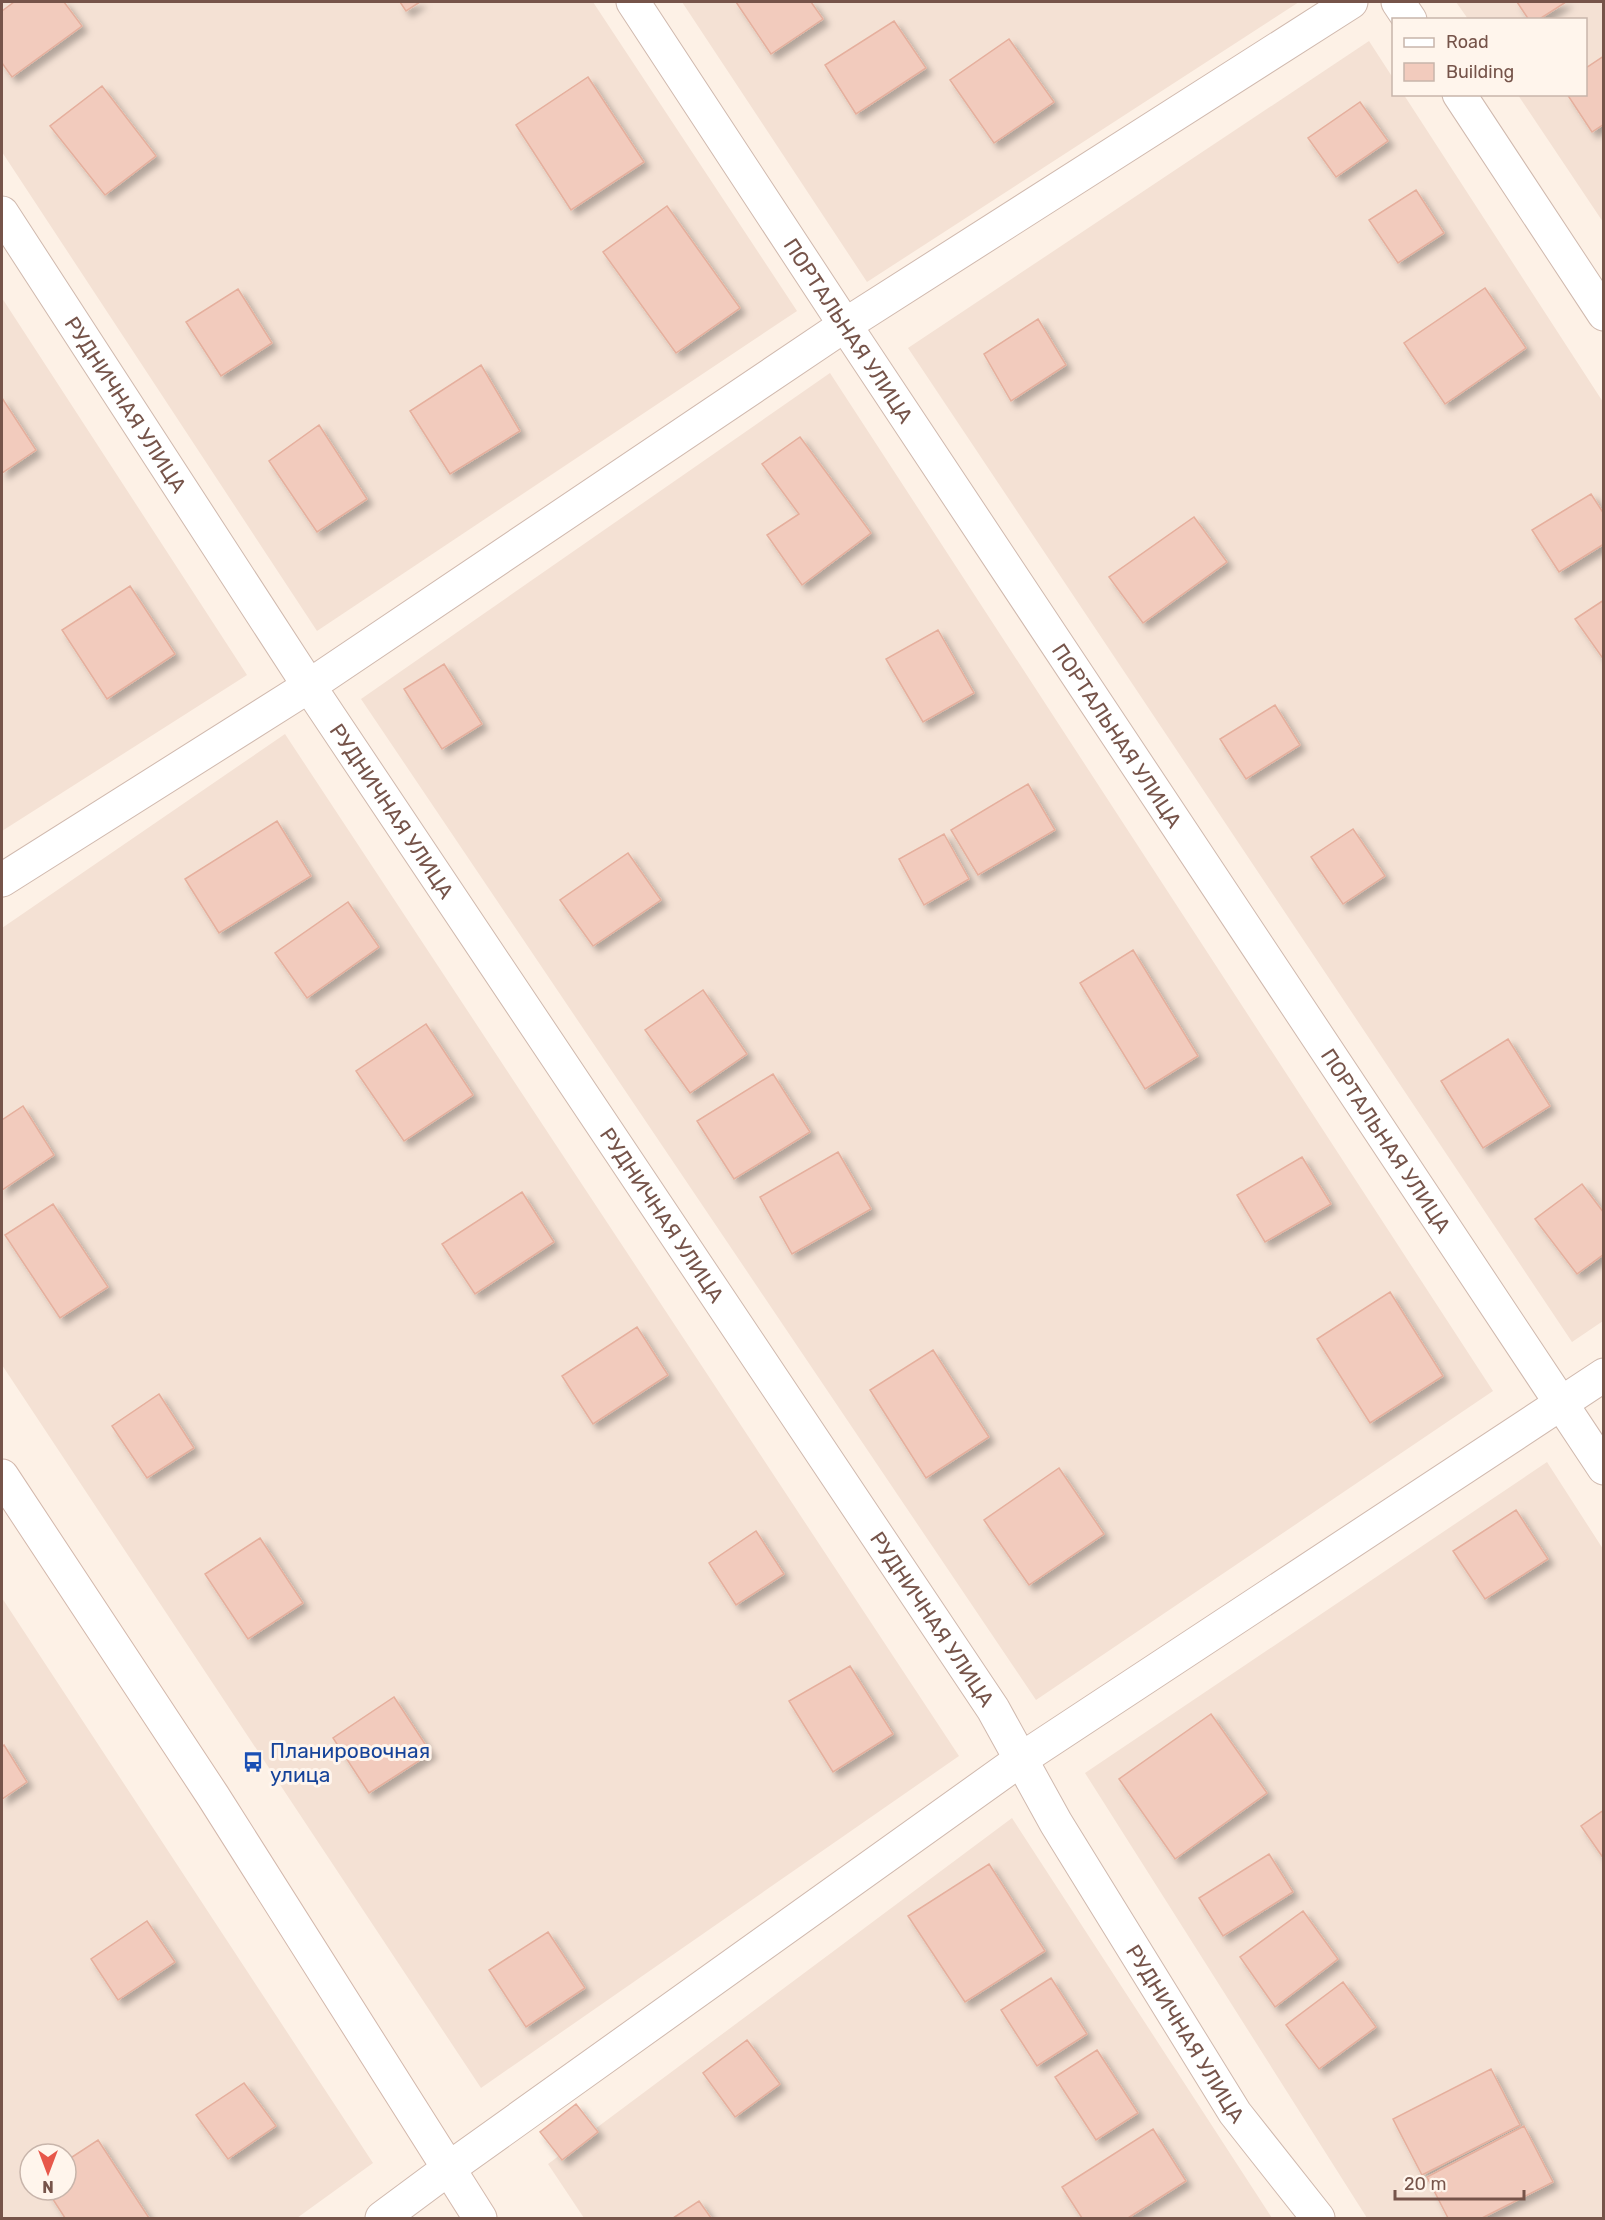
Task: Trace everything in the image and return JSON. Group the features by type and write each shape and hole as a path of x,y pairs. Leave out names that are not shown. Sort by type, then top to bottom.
{"street":[{"name":"ПОРТАЛЬНАЯ УЛИЦА","path":"633,2 1604,1468"},
{"path":"2,879 309,686 845,325 1351,2"},
{"path":"1398,2 1409,18"},
{"path":"1460,96 1604,314"},
{"name":"РУДНИЧНАЯ УЛИЦА","path":"2,213 309,686 993,1709 1056,1823 1235,2113 1318,2218"},
{"path":"382,2218 1020,1760 1604,1375"},
{"path":"2,1476 213,1796 480,2218"}],"shaded area":[{"path":"2,2 593,2 797,311 317,631 2,152"},
{"path":"682,2 1299,2 867,282"},
{"path":"1456,2 1603,2 1603,222 1519,96 1587,96 1587,18 1467,18"},
{"path":"1369,41 1392,76 1392,96 1405,96 1603,402 1603,1321 1572,1342 908,348"},
{"path":"2,298 247,675 2,831"},
{"path":"830,373 1493,1391 1036,1700 361,699"},
{"path":"285,734 959,1756 481,2088 2,1365 2,928"},
{"path":"1547,1462 1603,1549 1603,2218 1367,2218 1085,1773"},
{"path":"2,1598 373,2163 297,2218 2,2218"},
{"path":"1012,1818 1272,2218 584,2218 548,2164"}],"building":[{"path":"14,2 64,2 82,26 12,77 2,63 2,11"},
{"path":"400,2 420,2 406,11"},
{"path":"736,2 811,2 823,19 771,54"},
{"path":"1517,2 1566,2 1541,18 1528,18"},
{"path":"894,21 926,68 856,114 825,65"},
{"path":"1009,39 1054,102 994,143 950,80"},
{"path":"1604,56 1604,124 1592,132 1568,96 1587,96 1587,67"},
{"path":"588,77 644,162 571,210 516,125"},
{"path":"102,86 156,156 105,195 50,126"},
{"path":"1360,102 1388,141 1336,177 1308,138"},
{"path":"1416,190 1444,233 1398,263 1369,220"},
{"path":"667,206 740,308 676,353 603,252"},
{"path":"1485,288 1526,348 1445,404 1404,343"},
{"path":"238,289 272,343 221,376 186,322"},
{"path":"1038,319 1066,365 1011,401 984,354"},
{"path":"481,365 520,431 450,474 410,411"},
{"path":"2,398 36,450 2,473"},
{"path":"319,425 367,499 317,532 269,461"},
{"path":"800,437 871,533 802,585 767,535 799,514 762,464"},
{"path":"1591,494 1604,514 1604,544 1559,572 1532,530"},
{"path":"1194,517 1227,562 1143,623 1109,577"},
{"path":"130,586 175,654 107,699 62,630"},
{"path":"1604,600 1604,660 1575,619"},
{"path":"938,630 974,693 923,722 886,659"},
{"path":"444,664 482,724 442,749 404,689"},
{"path":"1275,705 1300,745 1246,779 1220,739"},
{"path":"1028,784 1055,830 978,875 951,830"},
{"path":"277,821 311,876 219,933 185,879"},
{"path":"1353,829 1385,876 1343,904 1311,857"},
{"path":"944,834 969,879 924,905 899,859"},
{"path":"628,853 661,900 593,946 560,900"},
{"path":"348,902 379,947 307,998 275,953"},
{"path":"1133,950 1198,1056 1145,1089 1080,983"},
{"path":"703,990 747,1054 690,1093 645,1030"},
{"path":"426,1024 473,1095 404,1141 356,1071"},
{"path":"1508,1039 1550,1106 1483,1148 1441,1081"},
{"path":"773,1074 810,1132 734,1179 697,1121"},
{"path":"23,1106 54,1155 2,1190 2,1120"},
{"path":"838,1152 871,1209 792,1254 760,1197"},
{"path":"1302,1157 1331,1204 1265,1242 1237,1195"},
{"path":"1582,1184 1604,1213 1604,1254 1577,1274 1535,1219"},
{"path":"522,1192 554,1242 475,1294 442,1244"},
{"path":"53,1204 108,1287 60,1318 5,1235"},
{"path":"1390,1292 1443,1376 1370,1423 1317,1339"},
{"path":"637,1327 668,1375 593,1424 562,1376"},
{"path":"933,1350 989,1437 926,1478 870,1390"},
{"path":"159,1394 194,1448 147,1478 112,1426"},
{"path":"1059,1468 1104,1534 1029,1585 984,1520"},
{"path":"1516,1510 1548,1559 1485,1599 1453,1551"},
{"path":"756,1531 784,1574 736,1605 709,1563"},
{"path":"260,1538 303,1603 248,1639 205,1574"},
{"path":"850,1666 893,1734 833,1772 789,1701"},
{"path":"394,1697 431,1753 369,1793 333,1738"},
{"path":"1211,1714 1267,1793 1175,1859 1119,1779"},
{"path":"4,1745 27,1782 2,1799 2,1747"},
{"path":"1604,1810 1604,1859 1581,1826"},
{"path":"1269,1854 1293,1892 1223,1936 1199,1898"},
{"path":"989,1864 1045,1951 965,2002 908,1916"},
{"path":"1303,1911 1338,1959 1275,2007 1240,1957"},
{"path":"147,1921 175,1962 118,2000 91,1959"},
{"path":"548,1932 585,1988 526,2027 489,1970"},
{"path":"1051,1978 1087,2034 1037,2066 1001,2010"},
{"path":"1343,1982 1376,2027 1319,2069 1286,2025"},
{"path":"747,2040 780,2084 735,2117 703,2073"},
{"path":"1097,2050 1138,2113 1096,2140 1055,2077"},
{"path":"1491,2069 1520,2125 1422,2175 1393,2119"},
{"path":"244,2083 276,2126 228,2159 196,2115"},
{"path":"576,2104 598,2132 562,2160 540,2132"},
{"path":"1524,2126 1553,2182 1482,2218 1448,2218 1427,2177"},
{"path":"1153,2129 1186,2181 1128,2218 1082,2218 1062,2187"},
{"path":"98,2140 149,2218 65,2218 55,2202 78,2202 78,2153"},
{"path":"699,2201 711,2218 673,2218"}],"place":[{"name":"Планировочная улица","path":"253,1762"}]}
